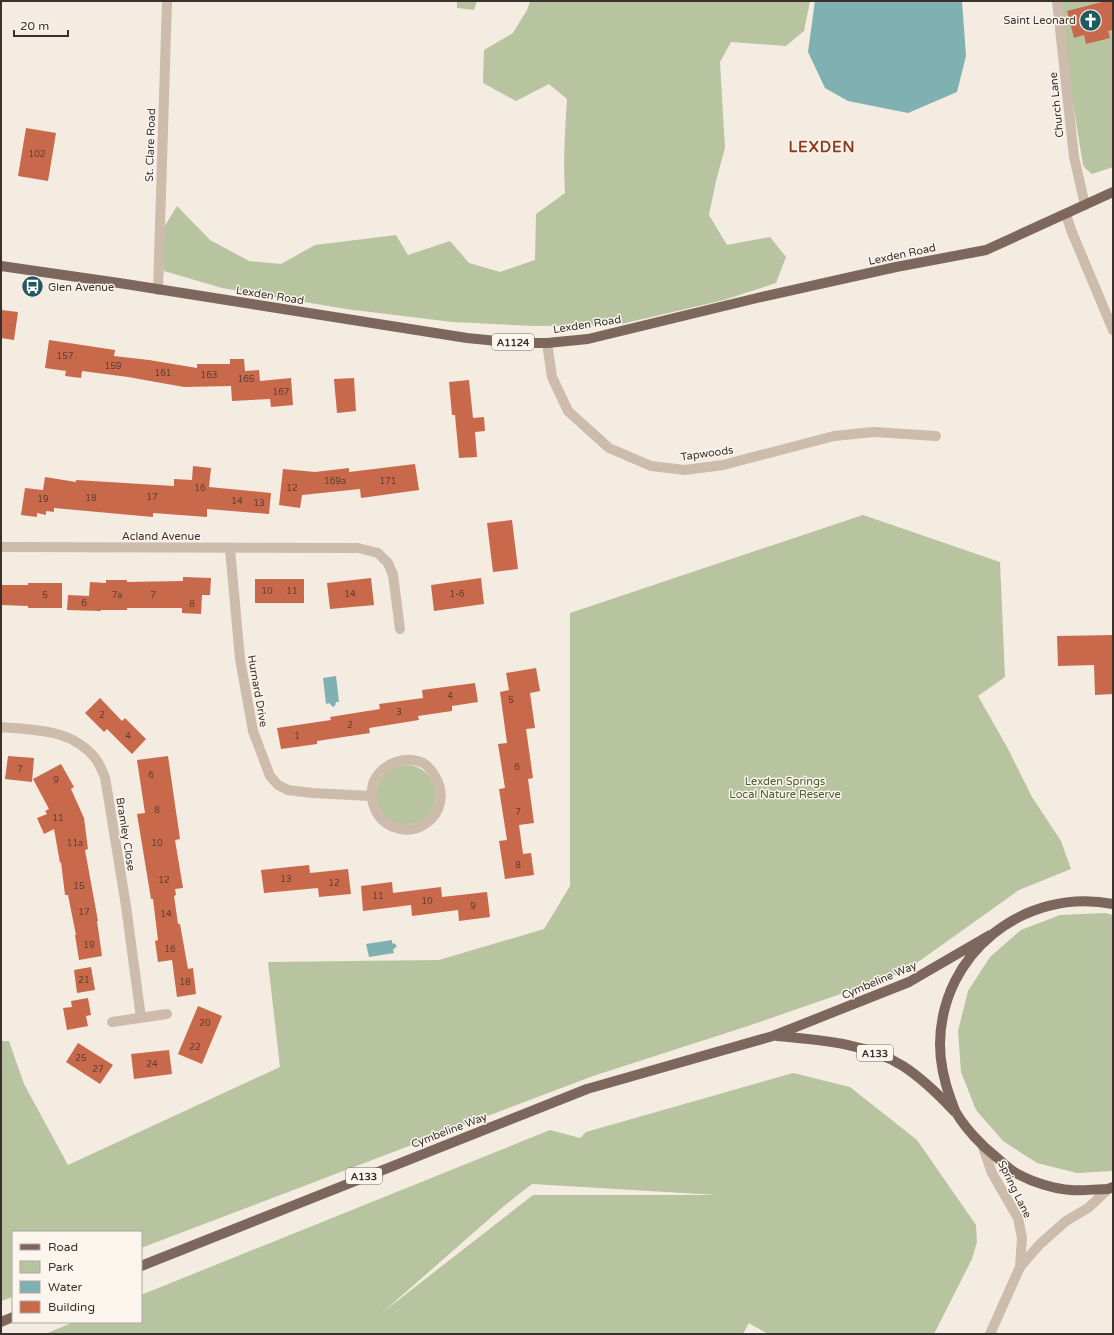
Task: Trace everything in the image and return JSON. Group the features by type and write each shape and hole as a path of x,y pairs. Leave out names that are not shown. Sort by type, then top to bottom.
{"main road":[{"name":"Lexden Road","path":"1,266 467,338 518,343 547,343 588,339 842,279 986,250 1113,192"},
{"path":"956,1114 944,1080 940,1056 940,1030 943,1011 951,987 966,962 990,935 1014,918 1040,907 1070,901 1113,896"},
{"path":"1070,901 1100,901 1113,904"},
{"name":"Cymbeline Way","path":"142,1266 587,1089 773,1036 909,982 990,935"},
{"name":"Cymbeline Way","path":"773,1036 814,1039 869,1050 904,1066 937,1094 956,1114 983,1147 1016,1173 1042,1184 1071,1190 1110,1188"},
{"path":"1,1322 12,1317"}],"street":[{"name":"St. Clare Road","path":"158,290 167,1"},
{"name":"Church Lane","path":"1057,1 1074,157 1085,205"},
{"path":"1066,214 1071,230 1113,330"},
{"name":"Tapwoods","path":"547,343 552,377 568,411 609,448 651,466 685,470 723,465 834,436 874,432 936,436"},
{"name":"Acland Avenue","path":"1,547 230,549 358,548 378,553 388,563 393,575 400,629"},
{"name":"Hurnard Drive","path":"230,549 240,659 252,731 270,776 278,785 288,790 312,793 371,796"},
{"name":"Bramley Close","path":"1,727 42,730 65,736 82,745 96,759 105,777 126,906 141,1018"},
{"path":"408,760 423,764 432,770 440,784 442,794 440,807 435,815 426,824 420,827 402,830 384,822 376,813 371,796 374,782 382,769 392,763 408,760"},
{"path":"112,1022 167,1014"},
{"name":"Spring Lane","path":"983,1147 992,1173 1018,1218 1022,1238 1020,1267"},
{"name":"Spring Lane","path":"990,1334 1020,1267 1040,1244 1055,1230 1066,1221 1088,1208 1110,1188"}],"green space":[{"path":"457,1 477,1 474,10 457,8"},
{"path":"530,1 810,1 804,31 786,46 731,42 720,62 725,148 709,215 727,245 770,237 786,257 776,283 724,300 617,325 533,326 452,322 346,309 222,288 164,271 162,246 163,229 177,206 210,240 249,261 281,264 315,245 396,235 408,255 450,241 469,263 500,272 535,260 536,214 565,193 564,157 567,99 549,84 516,101 483,83 484,50 513,33 527,10"},
{"path":"1061,1 1113,1 1113,167 1092,174 1083,165 1066,60"},
{"name":"Lexden Springs Local Nature Reserve","path":"863,515 1000,562 1005,677 978,696 1007,747 1032,797 1061,841 1071,869 1019,890 904,972 751,1025 593,1076 142,1248 142,1231 12,1231 12,1297 1,1301 1,1041 9,1041 24,1084 68,1165 280,1067 268,962 439,960 544,929 570,886 570,613"},
{"path":"406,765 422,770 427,774 431,779 436,795 431,811 427,816 422,820 406,825 390,820 385,816 381,811 376,795 381,779 385,774 390,770"},
{"path":"1105,913 1113,915 1113,1171 1077,1173 1037,1163 1003,1141 976,1110 961,1072 958,1031 968,991 990,957 1021,930 1060,915"},
{"path":"793,1073 850,1087 917,1140 976,1225 977,1242 972,1259 934,1334 768,1334 749,1323 743,1334 45,1334 72,1323 142,1323 142,1295 550,1130 580,1138 586,1132","holes":["532,1184 717,1195 533,1195 383,1312 504,1206"]}],"water":[{"path":"815,1 962,1 966,56 957,92 908,113 848,101 825,88 808,52"},
{"path":"336,676 339,702 336,702 335,706 333,707 329,703 326,704 323,678"},
{"path":"392,940 392,943 397,946 393,950 394,953 369,957 366,944"}],"building":[{"name":"Saint Leonard","path":"1106,1 1113,1 1113,30 1108,31 1110,38 1086,44 1084,35 1074,38 1067,11"},
{"path":"26,128 56,133 48,181 18,176"},
{"path":"1,310 18,312 14,340 1,338"},
{"path":"49,340 115,350 114,356 197,368 197,364 230,364 230,359 244,359 245,371 259,370 260,381 291,378 293,405 271,407 270,399 232,401 231,386 184,387 128,377 82,371 81,378 65,376 66,371 45,368"},
{"path":"354,378 356,411 337,413 334,379"},
{"path":"469,380 473,418 484,417 485,431 475,432 477,457 459,458 455,415 452,415 449,382"},
{"path":"415,464 419,490 361,498 360,489 302,495 300,508 279,505 283,469 315,472 349,468 349,472"},
{"path":"193,466 211,468 209,487 271,493 269,514 207,509 207,517 153,513 153,517 54,508 54,512 46,511 46,515 37,513 37,517 21,515 25,488 43,490 45,477 76,482 76,480 174,486 174,479 192,480"},
{"path":"512,520 518,569 493,572 487,523"},
{"path":"183,577 211,578 210,595 202,595 201,614 182,613 182,608 127,608 127,610 101,611 67,610 68,595 89,596 90,582 106,583 106,580 127,580 127,582 183,581"},
{"path":"371,578 374,605 330,609 327,583"},
{"path":"481,578 484,604 434,611 431,585"},
{"path":"255,579 304,579 304,603 255,603"},
{"path":"28,583 62,583 62,608 28,608 28,606 1,605 1,585 28,585"},
{"path":"1113,635 1113,694 1095,695 1094,665 1058,666 1057,636"},
{"path":"536,668 540,691 530,693 535,728 526,729 533,778 528,779 534,823 519,825 523,854 531,853 534,875 505,879 499,841 507,840 499,789 505,788 498,744 507,743 500,692 509,690 506,673"},
{"path":"475,683 478,702 452,706 452,711 418,716 419,720 369,728 370,733 317,741 317,744 281,749 277,728 331,720 330,717 380,709 379,704 423,698 422,690"},
{"path":"100,698 122,721 125,718 146,739 132,754 107,729 104,732 85,713"},
{"path":"8,756 34,758 32,782 5,779"},
{"path":"168,756 180,839 175,840 183,888 175,889 176,895 174,896 178,924 180,924 188,969 193,968 196,994 177,997 172,960 158,962 155,941 158,940 153,899 151,899 137,814 145,813 137,760"},
{"path":"61,764 74,787 71,789 84,818 88,849 85,850 98,921 102,956 79,960 76,935 68,895 65,895 61,862 60,863 54,829 44,834 37,818 47,814 45,811 49,809 33,779"},
{"path":"309,865 310,873 348,869 351,894 319,897 318,888 264,893 261,870"},
{"path":"392,882 393,893 441,887 442,897 487,892 490,917 459,921 458,910 412,916 411,905 363,911 361,886"},
{"path":"91,967 95,990 77,993 74,970"},
{"path":"88,998 91,1015 86,1016 88,1026 67,1030 63,1008 72,1007 71,1001"},
{"path":"198,1006 222,1016 202,1064 178,1054"},
{"path":"78,1043 113,1065 100,1084 66,1062"},
{"path":"169,1050 172,1074 134,1079 131,1054"}],"place":[{"name":"Saint Leonard","path":"1091,20"},
{"name":"Glen Avenue","path":"33,287"}],"district":[{"name":"LEXDEN","path":"822,147"}]}
